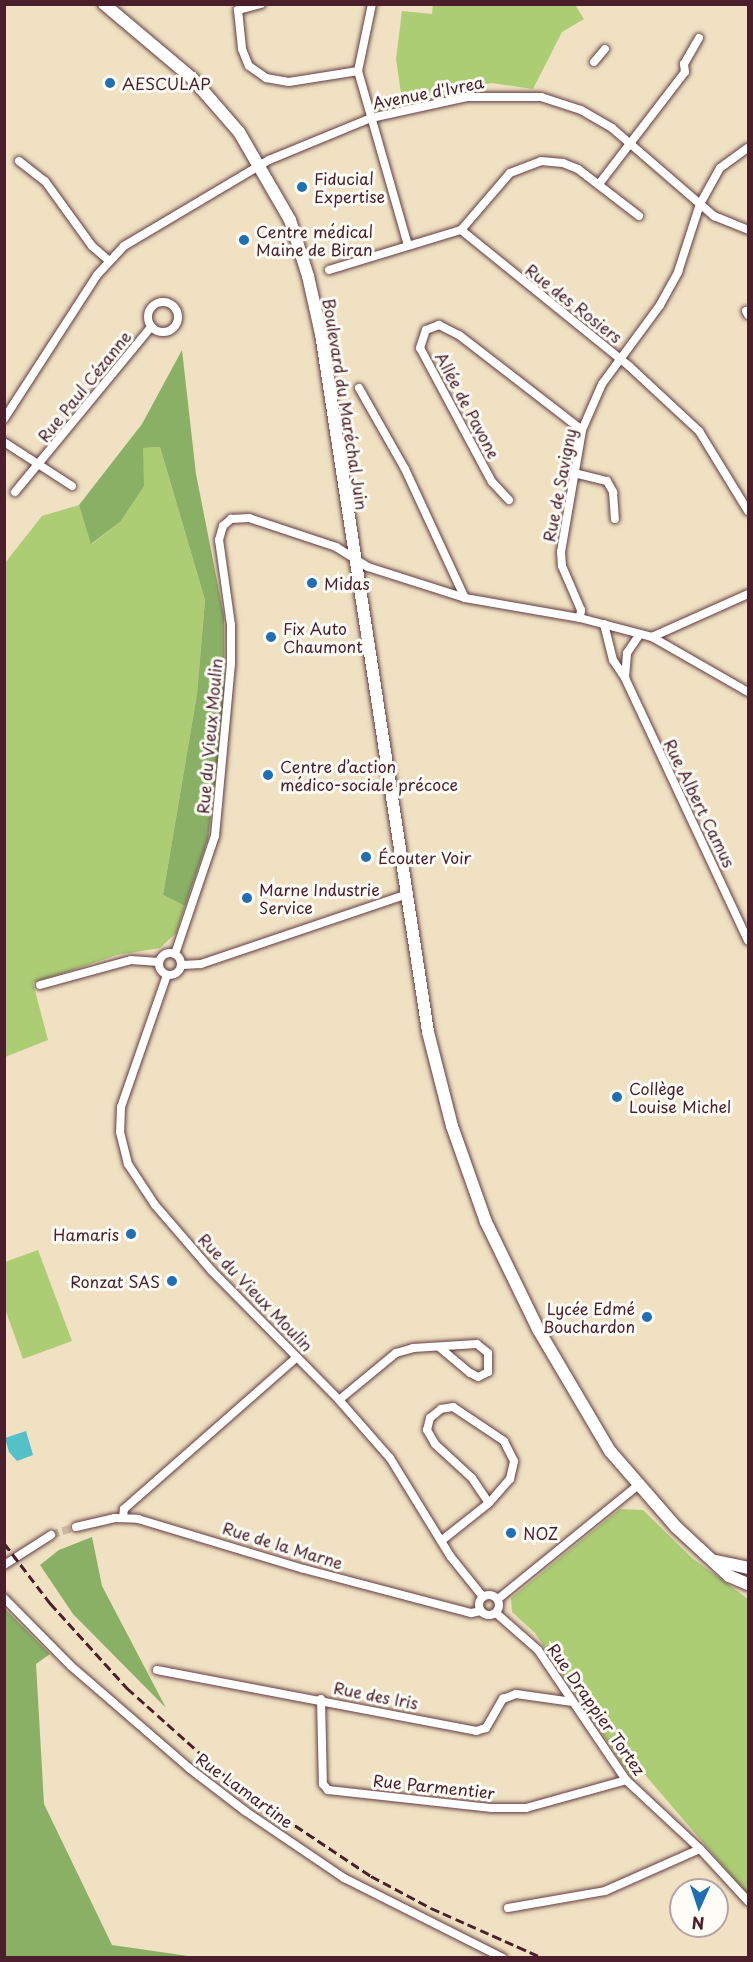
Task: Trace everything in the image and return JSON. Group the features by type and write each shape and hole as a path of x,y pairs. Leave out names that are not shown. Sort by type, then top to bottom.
{"street":[{"name":"Boulevard du Maréchal Juin","path":"104,4 209,95 260,165 290,220 308,276 321,334 405,895 434,1063 486,1222 512,1279 572,1390 637,1486 729,1576 748,1584"},
{"path":"261,4 237,7 242,49 249,66 266,78 289,82 358,71"},
{"path":"372,4 358,71 408,245"},
{"path":"598,184 684,72 684,64 699,38"},
{"path":"594,62 605,49"},
{"name":"Avenue d'Ivrea","path":"4,419 108,260 124,246 260,165 371,118 467,97 541,97 580,110 631,142 722,221 748,230"},
{"name":"Rue de Savigny","path":"580,618 581,610 561,558 582,430 602,384 660,305 678,272 700,204 723,165 748,148"},
{"path":"19,161 45,181 93,246 108,260"},
{"path":"329,270 461,230 510,173 530,163 563,163 598,184 639,216"},
{"name":"Rue des Rosiers","path":"461,230 621,359 699,432 748,511"},
{"name":"Allée de Pavone","path":"509,500 492,482 420,348 426,330 439,326 459,335 582,430"},
{"name":"Rue Paul Cézanne","path":"15,492 151,327"},
{"path":"359,388 405,470 465,598"},
{"path":"4,442 72,486"},
{"path":"574,473 607,482 613,492 615,519"},
{"name":"Rue du Vieux Moulin","path":"175,954 215,836 231,664 231,625 219,540 223,526 231,519 249,518 336,547 354,561"},
{"path":"354,561 465,598 580,618 652,637 748,692"},
{"path":"652,637 748,594"},
{"name":"Rue Albert Camus","path":"604,624 611,655 625,678 748,941"},
{"path":"625,678 627,653 640,634"},
{"path":"611,655 627,653"},
{"path":"182,965 201,964 405,895"},
{"path":"165,954 175,954 182,965 177,974 167,975 160,970 159,962 165,954"},
{"path":"40,985 131,960 159,962"},
{"name":"Rue du Vieux Moulin","path":"167,975 121,1107 122,1147 155,1205 339,1400 390,1458 441,1540 483,1597"},
{"path":"339,1400 396,1353 439,1347 477,1344 488,1353 488,1372 478,1377 470,1373 439,1347"},
{"path":"123,1517 124,1509 297,1357"},
{"path":"441,1540 489,1503 510,1479 514,1461 504,1441 453,1407 441,1408 430,1418 427,1430 435,1444 472,1478 489,1503"},
{"path":"496,1613 498,1599 637,1486"},
{"name":"Rue de la Marne","path":"76,1527 123,1517 185,1531 304,1569 471,1613 481,1611 488,1616 496,1613"},
{"path":"4,1564 51,1535"},
{"path":"712,1560 748,1568"},
{"path":"481,1611 483,1597 498,1599"},
{"name":"Rue Lamartine","path":"4,1598 71,1666 189,1768 245,1811 371,1894 503,1958"},
{"name":"Rue Drappier Tortez","path":"496,1613 538,1650 626,1780 700,1849 748,1901"},
{"name":"Rue des Iris","path":"157,1670 321,1699 476,1731 486,1728 503,1699 516,1694 572,1702"},
{"name":"Rue Parmentier","path":"321,1699 323,1784 328,1790 492,1808 526,1808 626,1780"},
{"path":"508,1908 605,1891 700,1849"}],"green space":[{"path":"433,4 575,5 584,19 562,32 533,89 492,83 402,100 396,59 402,11 432,14"},
{"path":"182,350 196,474 224,616 225,707 208,839 185,906 163,895 197,694 205,600 160,447 143,448 144,486 120,522 91,544 79,505 142,424"},
{"path":"160,447 205,600 197,694 163,895 185,906 176,933 160,948 117,955 33,983 48,1040 5,1057 5,563 42,516 79,505 92,544 120,522 143,448"},
{"path":"38,1250 72,1341 23,1359 5,1309 5,1262"},
{"path":"620,1509 643,1510 692,1558 748,1599 748,1895 640,1769 634,1780 535,1633 512,1612 511,1598"},
{"path":"92,1537 102,1586 166,1708 73,1614 40,1565 59,1550"},
{"path":"4,1608 50,1654 36,1664 44,1804 112,1945 195,1957 5,1957"}],"water":[{"path":"26,1431 33,1455 17,1461 9,1452 5,1438"}],"tunnel":[{"path":"51,1535 76,1527"}],"railway":[{"path":"4,1543 50,1603 127,1688 239,1788 371,1876 431,1908 543,1958"}],"place":[{"name":"AESCULAP","path":"110,83"},
{"name":"Fiducial Expertise","path":"302,187"},
{"name":"Centre médical Maine de Biran","path":"244,240"},
{"name":"Midas","path":"312,583"},
{"name":"Fix Auto Chaumont","path":"271,637"},
{"name":"Centre d’action médico-sociale précoce","path":"268,775"},
{"name":"Écouter Voir","path":"366,857"},
{"name":"Marne Industrie Service","path":"247,898"},
{"name":"Collège Louise Michel","path":"617,1097"},
{"name":"Hamaris","path":"131,1234"},
{"name":"Ronzat SAS","path":"172,1281"},
{"name":"Lycée Edmé Bouchardon","path":"647,1317"},
{"name":"NOZ","path":"511,1533"}]}
